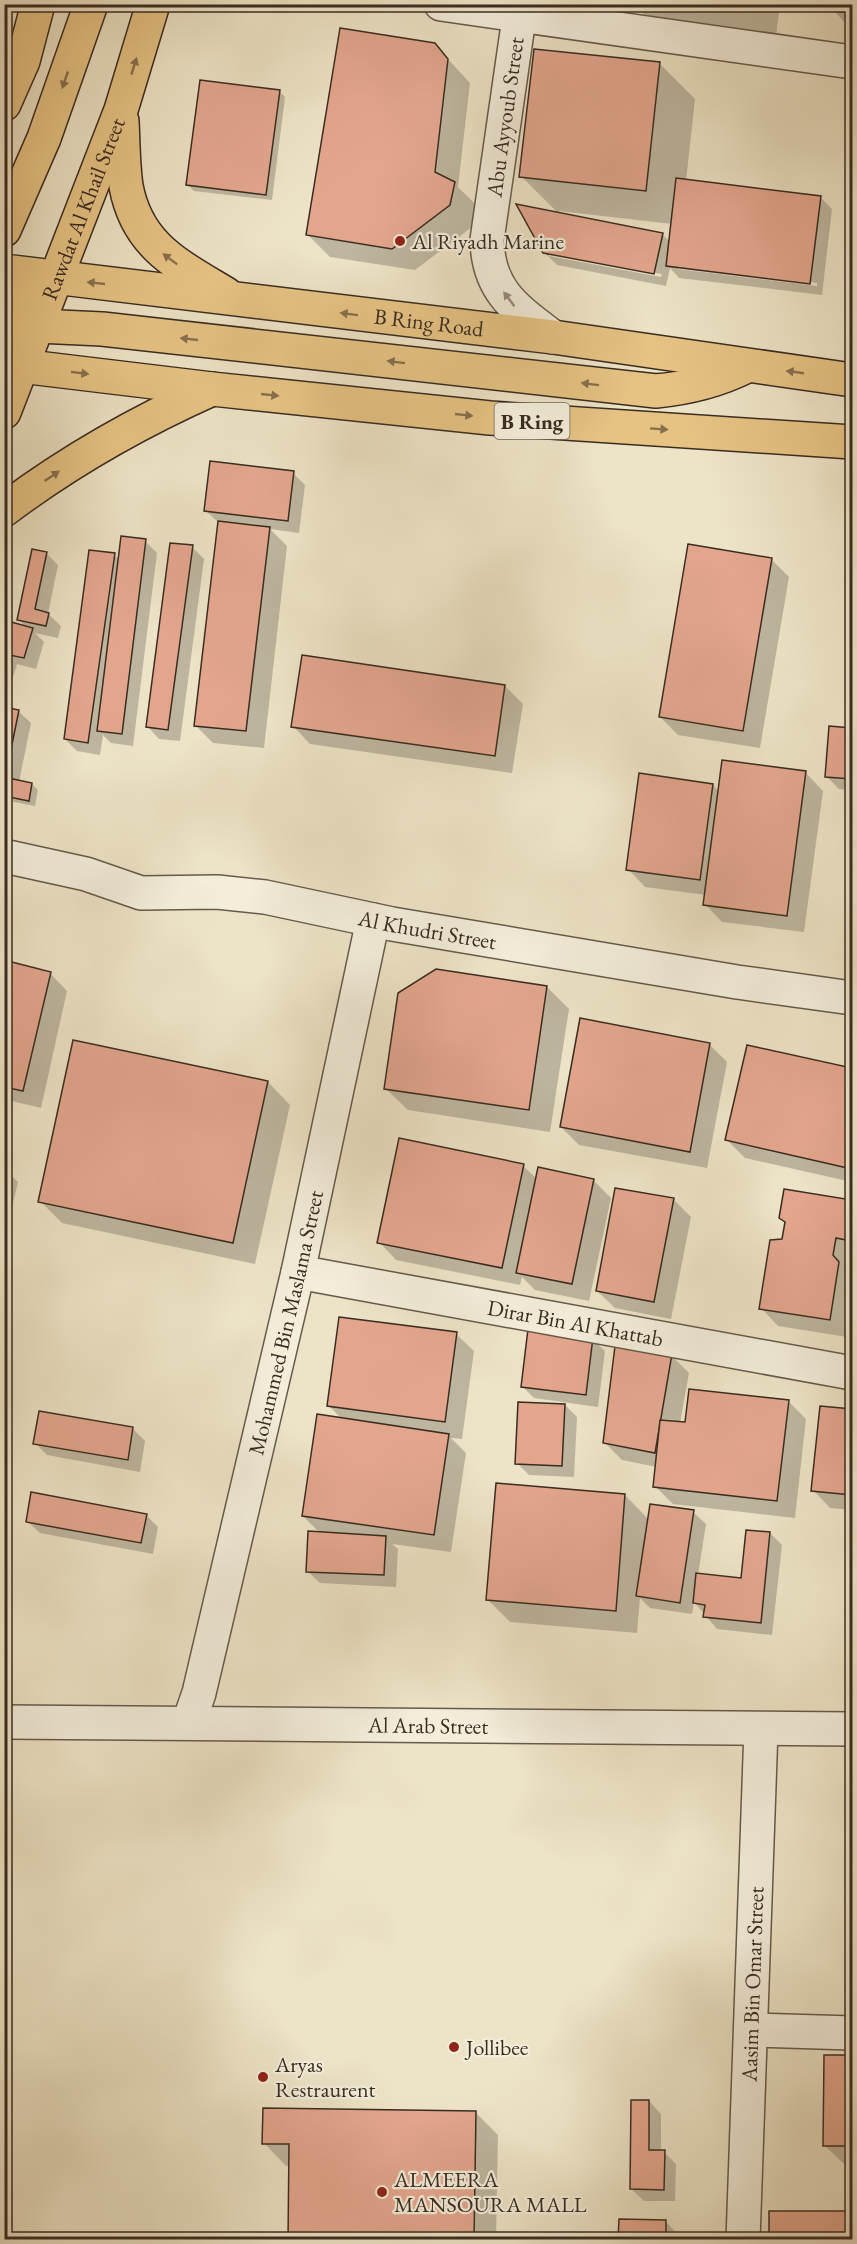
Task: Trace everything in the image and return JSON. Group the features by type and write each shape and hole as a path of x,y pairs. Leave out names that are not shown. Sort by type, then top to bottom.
{"main road":[{"path":"4,104 38,4"},
{"path":"4,230 44,138 91,4"},
{"name":"Rawdat Al Khail Street","path":"4,412 10,360 38,326 121,110 153,4"},
{"path":"121,110 128,192 136,219 158,250 238,301"},
{"name":"B Ring Road","path":"4,271 238,301 553,337 852,380"},
{"path":"4,305 12,303 56,278"},
{"path":"4,328 38,326 102,329 656,391 688,388 719,379 748,365"},
{"name":"B Ring","path":"10,360 212,389 490,418 852,442"},
{"path":"4,510 88,453 149,419 212,389"}],"street":[{"path":"441,4 520,9 852,62"},
{"name":"Abu Ayyoub Street","path":"520,9 487,240 488,260 491,273 516,309 553,337"},
{"name":"Al Khudri Street","path":"16,858 86,874 141,892 241,894 373,920 737,982 852,998"},
{"name":"Mohammed Bin Maslama Street","path":"189,1722 199,1693 298,1272 373,920"},
{"name":"Dirar Bin Al Khattab","path":"298,1272 852,1373"},
{"name":"Al Arab Street","path":"4,1722 852,1729"},
{"name":"Aasim Bin Omar Street","path":"743,2240 761,1729"},
{"path":"751,2030 852,2033"}],"building":[{"path":"832,4 852,4 852,13 831,11"},
{"path":"340,28 435,43 448,59 435,172 455,182 450,205 392,249 306,235"},
{"path":"534,49 660,62 646,191 519,177"},
{"path":"200,80 280,90 266,195 186,185"},
{"path":"676,178 821,196 810,284 666,266"},
{"path":"516,204 663,233 654,274 543,253"},
{"path":"210,461 294,471 288,521 204,511"},
{"path":"218,521 270,527 246,731 194,726"},
{"path":"121,536 146,539 122,734 97,731"},
{"path":"170,543 193,545 168,730 146,727"},
{"path":"688,544 772,558 743,731 659,717"},
{"path":"32,549 47,552 35,609 49,613 46,626 17,620"},
{"path":"89,550 115,553 88,743 64,739"},
{"path":"4,620 33,628 24,658 4,654"},
{"path":"302,655 505,685 495,756 291,727"},
{"path":"4,707 19,710 7,769 4,769"},
{"path":"829,726 852,728 852,779 825,777"},
{"path":"722,760 806,771 787,916 703,905"},
{"path":"639,773 713,784 700,880 626,870"},
{"path":"4,777 32,783 29,801 4,796"},
{"path":"4,960 51,972 23,1091 4,1087"},
{"path":"436,969 547,986 529,1110 384,1089 398,993"},
{"path":"580,1018 710,1043 690,1152 560,1127"},
{"path":"73,1040 268,1081 233,1243 38,1202"},
{"path":"747,1045 852,1068 852,1169 725,1140"},
{"path":"399,1138 524,1164 502,1268 377,1243"},
{"path":"538,1167 594,1179 572,1284 516,1273"},
{"path":"615,1188 674,1198 654,1302 596,1291"},
{"path":"784,1189 852,1200 846,1240 836,1238 833,1255 839,1262 830,1320 759,1309 770,1240 782,1239 785,1222 779,1218"},
{"path":"339,1317 457,1332 445,1422 327,1406"},
{"path":"528,1329 593,1337 586,1395 521,1387"},
{"path":"615,1346 672,1354 655,1453 603,1443"},
{"path":"689,1389 789,1400 777,1501 653,1487 660,1420 685,1422"},
{"path":"518,1402 565,1404 562,1466 515,1464"},
{"path":"820,1406 852,1409 852,1495 811,1491"},
{"path":"39,1411 133,1427 128,1460 33,1444"},
{"path":"317,1414 449,1434 434,1535 302,1516"},
{"path":"496,1483 625,1494 616,1611 486,1600"},
{"path":"31,1492 147,1514 141,1543 26,1522"},
{"path":"650,1504 694,1510 680,1603 636,1596"},
{"path":"746,1530 770,1532 761,1623 703,1617 705,1605 693,1603 696,1573 741,1578"},
{"path":"308,1531 386,1536 384,1575 306,1572"},
{"path":"824,2055 852,2055 852,2146 823,2146"},
{"path":"631,2100 649,2100 649,2150 665,2150 664,2190 630,2189"},
{"name":"ALMEERA MANSOURA MALL","path":"263,2108 476,2111 474,2240 288,2240 289,2144 262,2144"},
{"path":"769,2211 852,2211 852,2240 769,2240"},
{"path":"619,2219 666,2220 666,2240 618,2240"}],"place":[{"name":"Al Riyadh Marine","path":"400,241"},
{"name":"Jollibee","path":"454,2047"},
{"name":"Aryas Restraurent","path":"263,2077"},
{"name":"ALMEERA MANSOURA MALL","path":"382,2192"}]}
